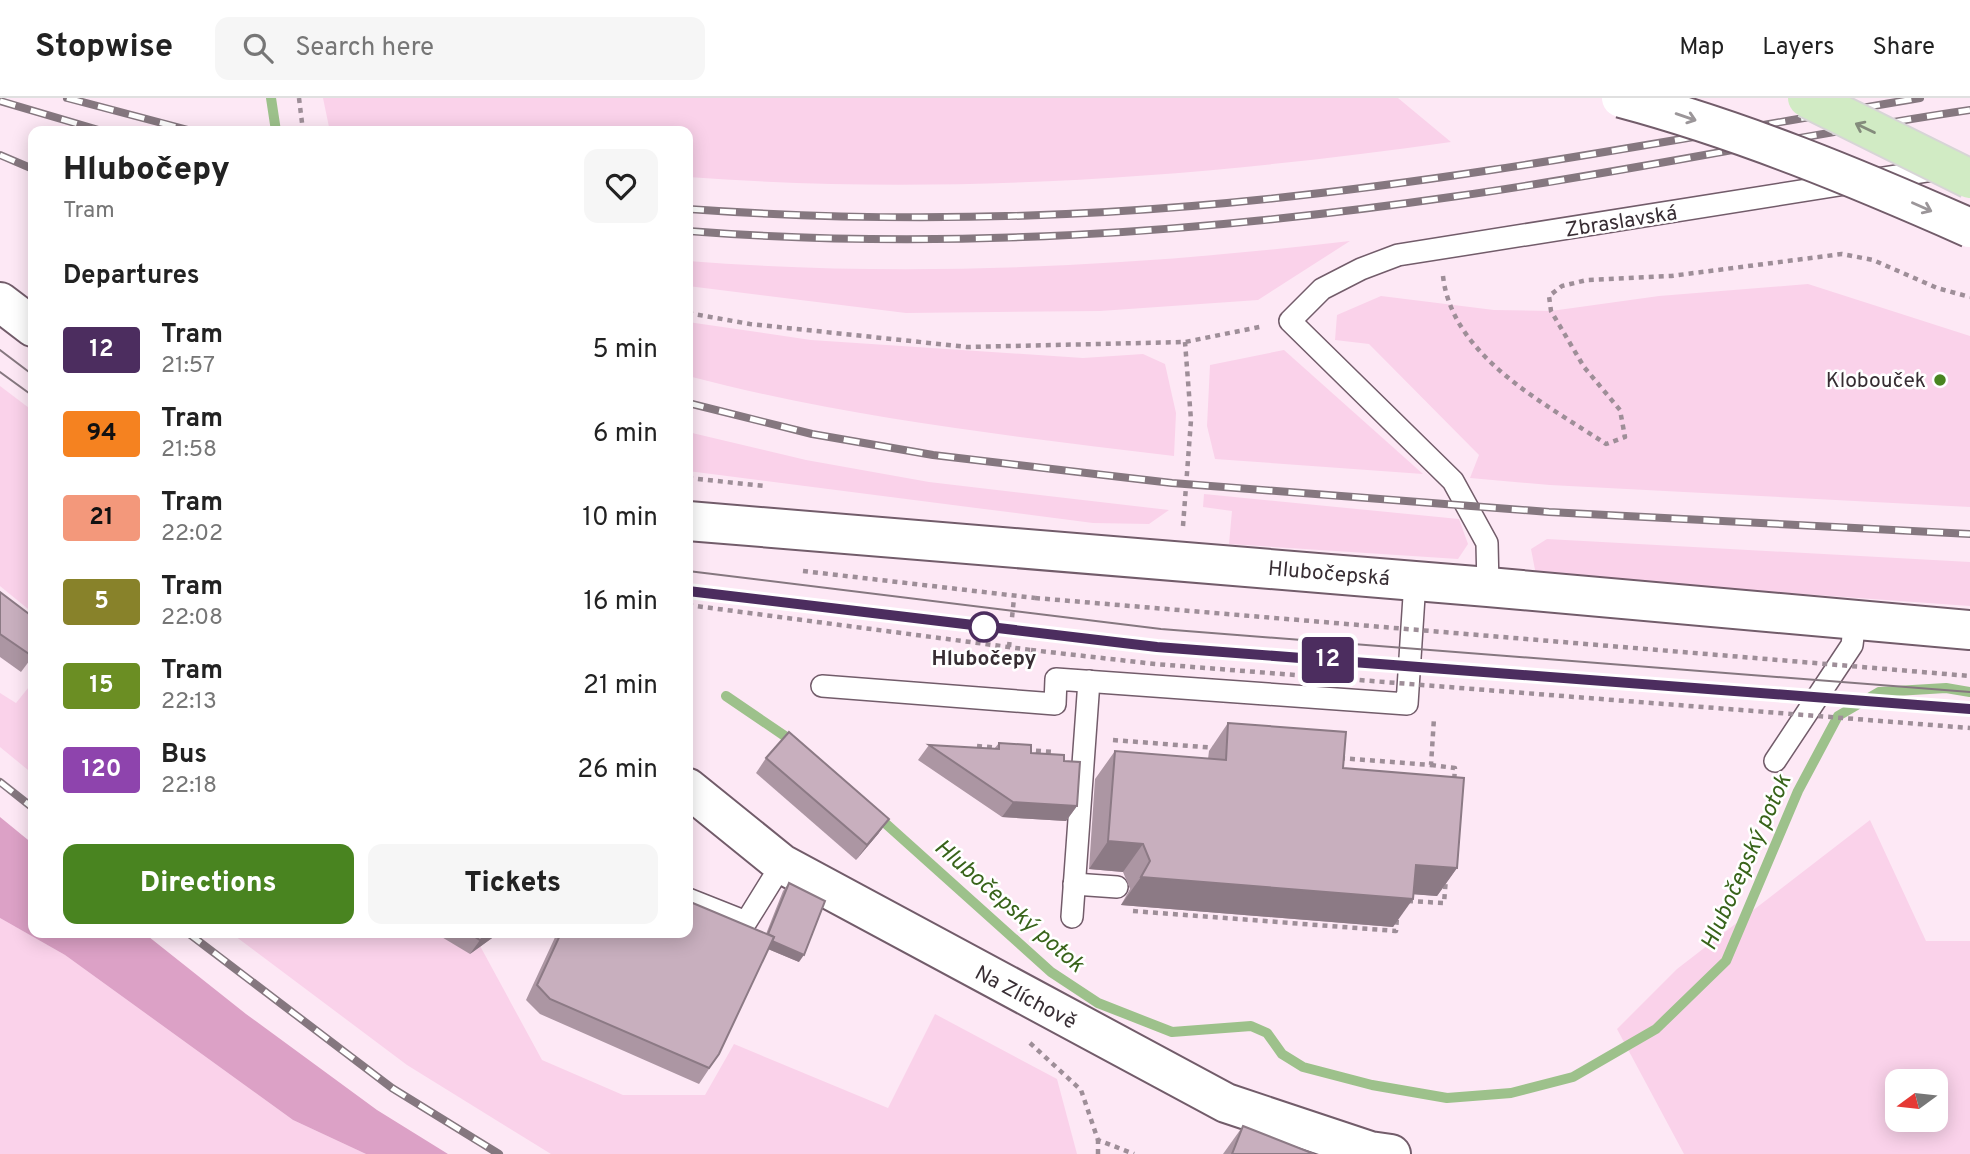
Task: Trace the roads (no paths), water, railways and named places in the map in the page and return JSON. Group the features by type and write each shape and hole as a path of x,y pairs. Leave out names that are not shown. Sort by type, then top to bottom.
{"main road":[{"path":"1807,98 1970,179"}],"street":[{"path":"1621,98 1665,110 1787,153 1970,228"},
{"path":"0,302 28,323"},
{"name":"Hlubočepská","path":"693,521 1970,630"},
{"name":"Na Zlíchově","path":"693,792 782,864 1226,1103 1370,1151 1391,1154"}],"lane":[{"name":"Zbraslavská","path":"1488,587 1487,543 1452,481 1290,321 1322,289 1361,269 1398,256 1970,164"},
{"path":"822,686 1055,704 1056,679 1407,704 1415,581"},
{"path":"1775,761 1852,645 1856,620"},
{"path":"1072,911 1089,681"},
{"path":"693,902 746,922 782,864"},
{"path":"1074,884 1117,887"}],"waterway":[{"name":"Hlubočepský potok","path":"271,98 275,126"},
{"name":"Hlubočepský potok","path":"875,814 1051,972 1098,1003 1172,1032 1251,1026 1267,1033 1282,1054 1303,1067 1372,1085 1447,1098 1511,1093 1573,1077 1656,1029 1726,961 1798,791 1838,716 1879,692 1946,688 1970,692"},
{"name":"Hlubočepský potok","path":"726,696 795,743"}],"tram line":[{"path":"0,350 28,371"},
{"path":"0,372 28,392"},
{"path":"693,572 1161,629 1970,692"},
{"path":"693,592 1157,647 1970,709"},
{"name":"12","path":"693,592 1157,647 1970,709"}],"railway":[{"path":"67,98 173,126"},
{"path":"693,209 814,216 940,217 1066,214 1192,206 1466,174 1920,98"},
{"path":"0,101 85,126"},
{"path":"693,231 785,237 978,238 1074,235 1266,220 1458,196 1970,110"},
{"path":"0,155 28,167"},
{"path":"693,404 812,434 933,455 1172,483 1549,512 1970,534"},
{"path":"0,782 28,804"},
{"path":"195,938 392,1088 499,1154"}],"place":[{"name":"Klobouček","path":"1940,380"},
{"name":"Hlubočepy","path":"984,627"}]}
